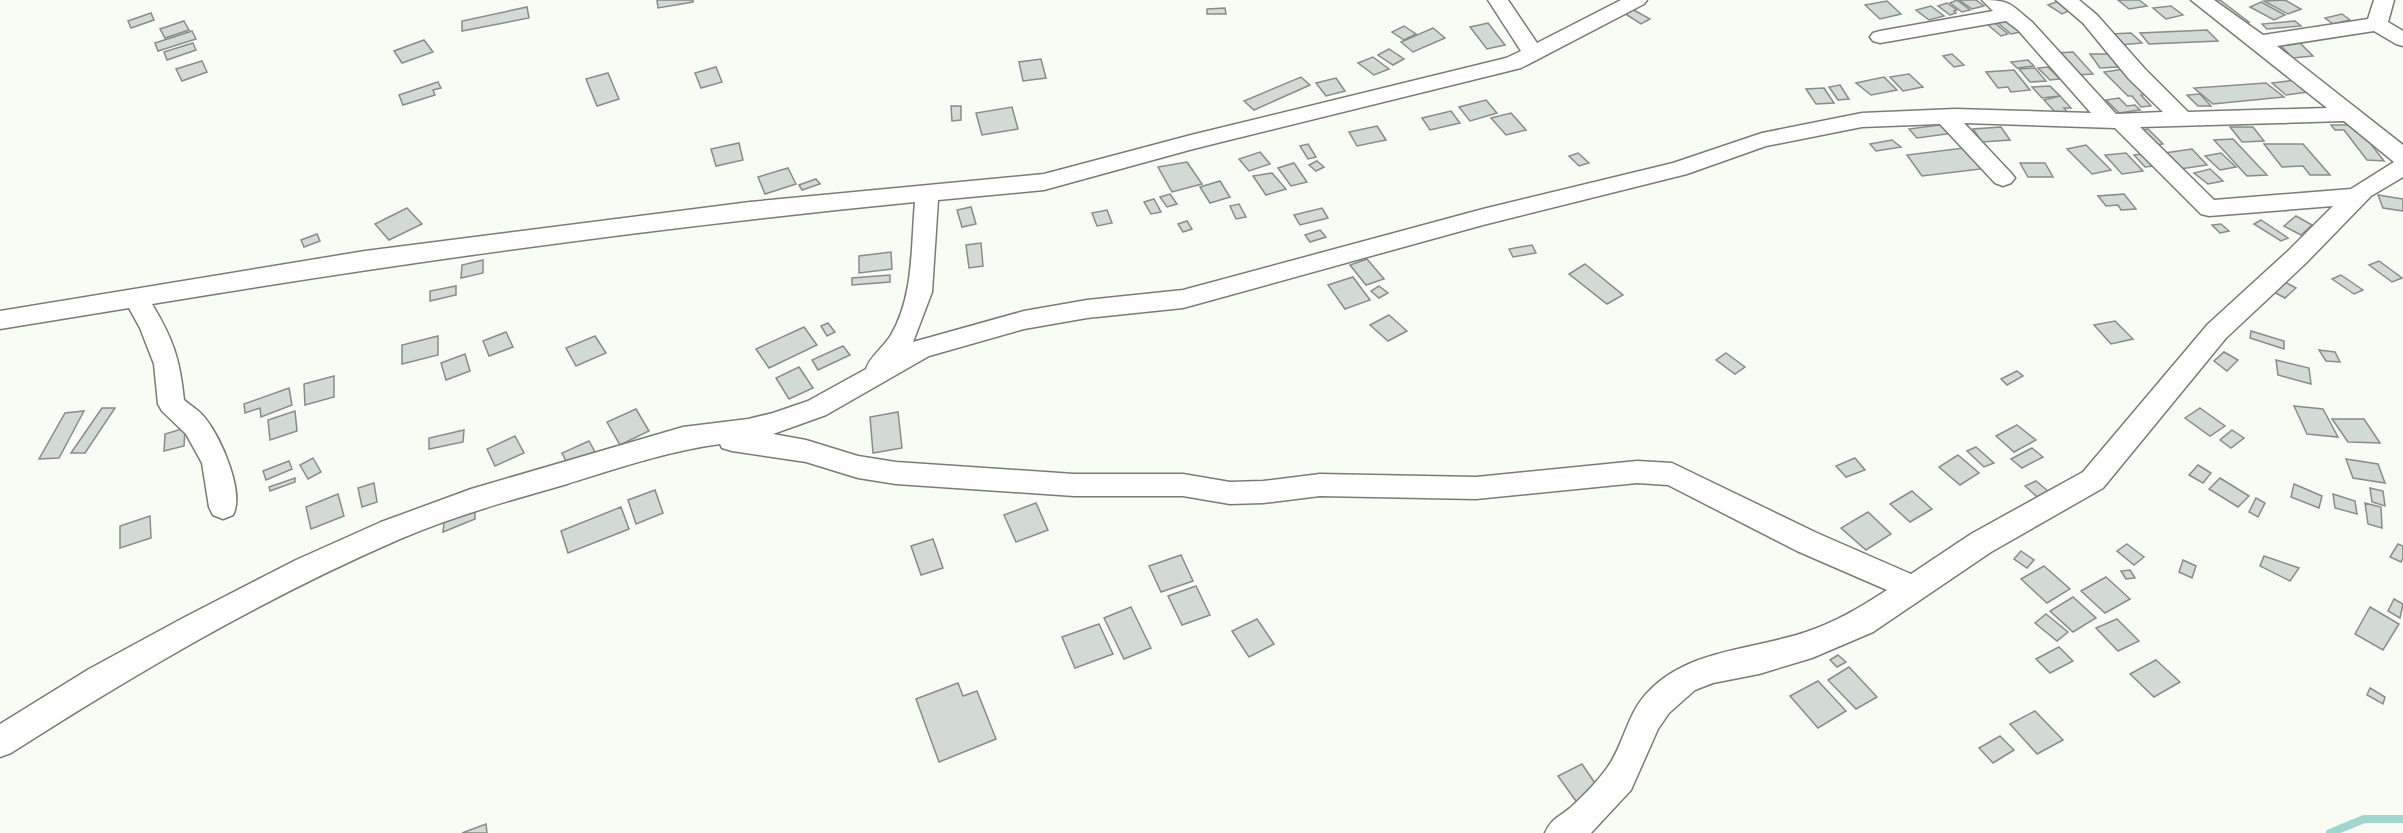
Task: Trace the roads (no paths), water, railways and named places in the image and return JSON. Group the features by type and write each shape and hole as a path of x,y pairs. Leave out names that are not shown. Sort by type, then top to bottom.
{"street":[{"path":"1498,0 1533,53"},
{"path":"0,320 366,260 750,210 927,195 1044,182 1191,142 1505,66 1636,0"},
{"path":"1992,0 2025,26 2116,121 2209,208 2357,196"},
{"path":"2066,0 2090,19 2137,74 2183,119"},
{"path":"2201,0 2259,42 2403,157"},
{"path":"2377,24 2384,0"},
{"path":"1880,37 2011,14"},
{"path":"2259,42 2377,24 2403,40"},
{"path":"0,742 92,684 194,627 306,569 391,530 471,501 683,438 748,430 776,423 817,408 921,349 1024,320 1127,304 1183,299 1483,217 1679,170 1762,140 1862,120 1946,116 2116,121 2350,114"},
{"path":"1946,116 2003,178"},
{"path":"1562,833 1581,820 1619,779 1647,719 1658,703 1684,680 1712,669 1759,660 1812,644 1862,623 1981,543 2093,480 2217,331 2297,257 2357,196 2376,181 2403,167"},
{"path":"869,380 902,339 920,292 927,195"},
{"path":"135,297 153,328 167,364 171,404 196,426 216,464 223,507"},
{"path":"683,438 743,441 779,446 806,451 858,467 896,473 1074,485 1183,485 1230,493 1350,485 1476,488 1592,475 1658,471 1672,474 1807,542 1913,588"}],"waterway":[{"path":"2330,833 2364,819 2403,819"}]}
